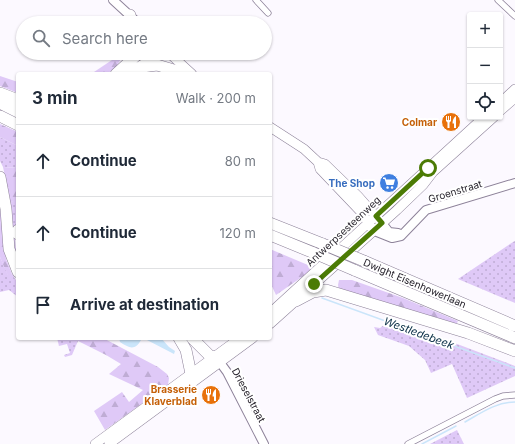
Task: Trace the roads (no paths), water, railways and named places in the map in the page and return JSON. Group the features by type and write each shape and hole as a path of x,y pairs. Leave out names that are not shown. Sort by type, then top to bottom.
{"highway":[{"path":"127,69 134,60"},
{"path":"142,67 152,60"},
{"path":"127,69 157,65 181,72"},
{"path":"0,93 16,99"},
{"path":"0,103 16,111"},
{"path":"0,116 16,124"},
{"path":"0,177 6,209 9,249 16,267"},
{"name":"Dwight Eisenhowerlaan","path":"272,223 515,326"},
{"name":"Dwight Eisenhowerlaan","path":"272,236 515,338"},
{"path":"296,301 313,292 326,290 468,333 515,351"},
{"path":"180,340 186,350 191,374"},
{"path":"194,340 210,356 218,360"},
{"path":"203,340 218,360"}],"main road":[{"path":"177,60 190,72"},
{"path":"503,100 515,89"},
{"path":"503,108 515,98"},
{"name":"Antwerpsesteenweg","path":"379,220 481,120"},
{"name":"Antwerpsesteenweg","path":"272,311 371,226 423,185 433,172 491,120"},
{"path":"272,128 304,149 318,162 325,164 379,220"},
{"path":"318,162 320,169 360,211 371,226"},
{"name":"Antwerpsesteenweg","path":"272,322 296,301 371,226"},
{"path":"109,441 191,374 218,360 238,340"},
{"path":"95,444 109,441 218,360 250,340"}],"street":[{"path":"113,0 129,16"},
{"path":"256,0 268,13"},
{"path":"498,0 515,16"},
{"name":"Groenstraat","path":"371,226 377,232 392,238 401,236 426,210 515,183"},
{"path":"379,220 389,232 397,233 408,230"},
{"name":"Drieselstraat","path":"218,360 227,372 264,444"},
{"path":"408,444 495,399 503,396 515,395"}],"water":[{"path":"120,340 141,340 134,347 126,346"},
{"path":"147,340 163,340 175,351 174,354"}],"waterway":[{"name":"Westledebeek","path":"322,298 515,368"},
{"path":"465,422 495,406 508,402 515,402"},
{"path":"422,444 456,426"}],"place":[{"name":"Colmar","path":"451,122"},
{"name":"The Shop","path":"389,183"},
{"name":"Brasserie Klaverblad","path":"211,395"}]}
